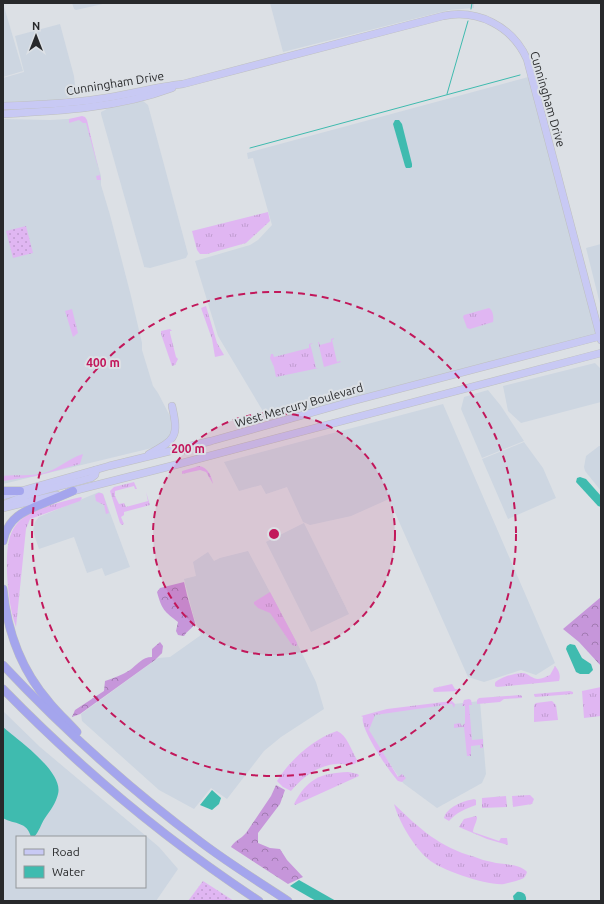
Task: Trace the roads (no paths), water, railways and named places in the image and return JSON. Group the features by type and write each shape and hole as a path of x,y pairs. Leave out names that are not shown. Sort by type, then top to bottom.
{"highway":[{"path":"3,541 7,529 19,515 30,508 73,490"},
{"path":"3,491 20,491"},
{"path":"3,590 5,606 13,638 28,673 49,702 106,765"},
{"path":"3,665 62,724 143,797 202,843 288,901"},
{"path":"3,689 24,711 83,766 145,818 212,869 259,901"},
{"path":"3,694 24,711"}],"main road":[{"name":"Cunningham Drive","path":"3,114 67,110 101,106 160,92 183,84 448,15 465,14 478,16 506,31 517,42 528,64 601,337"},
{"name":"Cunningham Drive","path":"3,106 46,105 81,102 159,87 183,84"},
{"name":"West Mercury Boulevard","path":"3,496 96,470 211,441 353,401 601,337"},
{"name":"West Mercury Boulevard","path":"3,508 176,465 601,353"},
{"path":"138,459 164,446 173,438 176,426 172,406"},
{"path":"3,505 29,494 91,478 95,475 96,470"}],"water":[{"path":"395,120 399,120 402,124 412,164 412,167 410,168 406,168 405,166 393,124"},
{"path":"580,477 586,479 601,496 601,507 598,506 576,482 577,478"},
{"path":"570,644 575,645 582,658 591,664 593,670 589,674 580,674 576,672 566,649"},
{"path":"3,727 29,748 47,767 54,776 58,785 58,794 53,807 35,836 31,836 27,828 24,826 3,818"},
{"path":"212,790 221,798 219,804 212,810 200,805"},
{"path":"299,880 336,901 316,901 290,886"},
{"path":"517,892 524,894 526,901 514,901 513,896"}],"waterway":[{"path":"471,9 472,3"},
{"path":"447,94 468,21"},
{"path":"250,148 520,75"}]}
